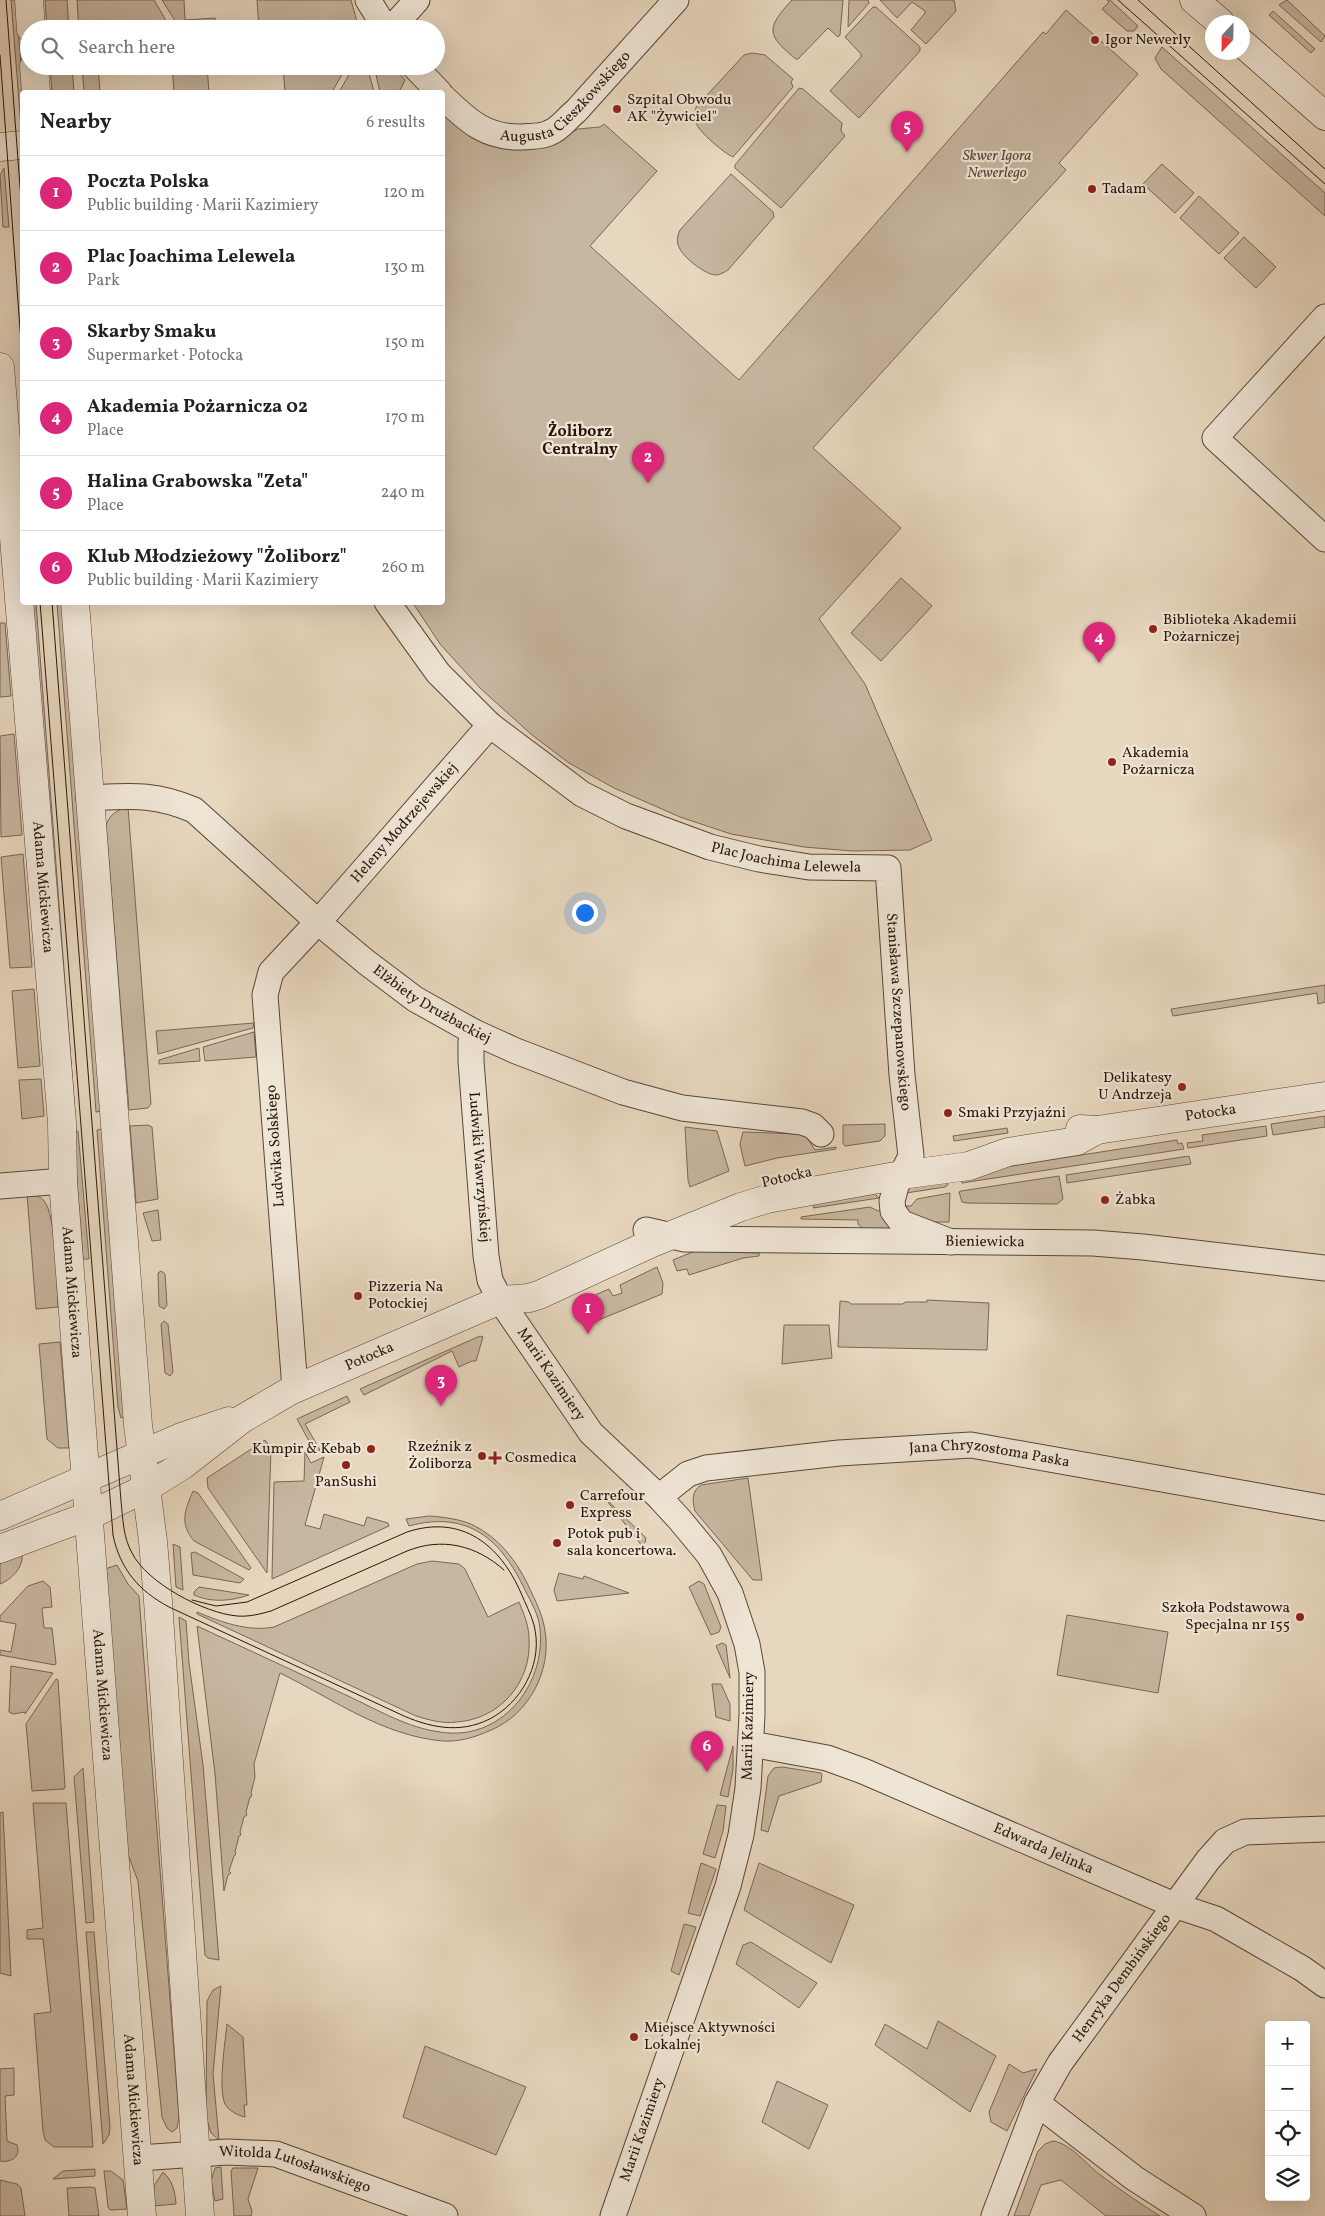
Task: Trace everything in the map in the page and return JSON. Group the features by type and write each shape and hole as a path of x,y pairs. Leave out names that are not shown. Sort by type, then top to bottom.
{"street":[{"path":"29,0 30,20"},
{"path":"368,0 380,20"},
{"path":"399,20 417,0"},
{"name":"Augusta Cieszkowskiego","path":"445,99 471,122 488,133 512,137 548,134 559,127 576,110 676,0"},
{"path":"1194,0 1212,15"},
{"path":"1250,50 1321,114"},
{"path":"35,75 36,90"},
{"path":"423,75 437,90"},
{"path":"0,147 20,145"},
{"path":"1325,317 1214,438 1325,539"},
{"name":"Adama Mickiewicza","path":"0,367 17,502 20,543"},
{"name":"Adama Mickiewicza","path":"24,605 62,1123 63,1181 142,2216"},
{"path":"76,605 89,798 138,1425 154,1541 160,1619 200,2216"},
{"name":"Plac Joachima Lelewela","path":"389,605 438,674 490,725 582,794 626,816 710,847 759,859 809,867 888,868"},
{"name":"Heleny Modrzejewskiej","path":"318,922 490,725"},
{"name":"Elżbiety Drużbackiej","path":"89,798 150,796 172,800 194,810 318,922 415,999 474,1032 582,1078 623,1092 682,1108 802,1122 813,1126 821,1134"},
{"name":"Stanisława Szczepanowskiego","path":"888,868 906,1165"},
{"name":"Ludwika Solskiego","path":"295,1389 265,995 271,972 318,922"},
{"name":"Ludwiki Wawrzyńskiej","path":"474,1032 470,1050 486,1256 490,1280 500,1300"},
{"name":"Potocka","path":"500,1300 530,1298 539,1295 652,1243 741,1207 767,1199 1057,1131 1097,1130 1325,1096"},
{"path":"906,1165 892,1201 896,1216 902,1223 912,1228 951,1242"},
{"name":"Potocka","path":"0,1549 88,1516 146,1488 183,1465 242,1419 295,1389 500,1300 514,1288 532,1279 726,1194 769,1180 906,1165"},
{"path":"0,1186 63,1181"},
{"name":"Bieniewicka","path":"646,1230 685,1239 1093,1243 1325,1268"},
{"name":"Marii Kazimiery","path":"500,1300 591,1433 659,1497 709,1555 730,1593 740,1619 752,1672 748,1788 742,1826 728,1886 613,2216"},
{"name":"Potocka","path":"0,1516 200,1430 242,1419"},
{"name":"Jana Chryzostoma Paska","path":"659,1497 688,1474 706,1468 840,1453 971,1445 1325,1508"},
{"name":"Edwarda Jelinka","path":"751,1744 827,1758 863,1771 1174,1905 1216,1919 1280,1954 1325,1985"},
{"name":"Henryka Dembińskiego","path":"994,2216 1037,2103 1060,2063 1208,1860 1225,1841 1245,1832 1325,1829"},
{"path":"1037,2103 1134,2178 1193,2216"},
{"name":"Witolda Lutosławskiego","path":"139,2158 227,2152 276,2154 445,2216"}],"green space":[{"path":"11,0 16,0 20,75 22,75 23,90 20,90 20,114"},
{"path":"45,0 67,0 68,20 46,20"},
{"path":"77,0 154,0 166,20 78,20"},
{"path":"162,0 184,0 185,20 175,20"},
{"path":"257,0 351,0 357,20 258,20"},
{"path":"792,0 843,0 840,35 838,37 828,28 796,59 779,44 773,31 777,18"},
{"path":"849,0 868,0 869,3 848,27"},
{"path":"880,0 954,0 956,11 926,44 911,30 925,11 912,2 897,18"},
{"path":"1107,0 1110,0 1138,26 1134,31 1127,31 1102,9 1109,2"},
{"path":"1287,0 1325,36 1321,42 1279,5"},
{"path":"873,7 876,7 920,47 920,51 859,118 830,91 861,57 861,54 845,37"},
{"name":"Skwer Igora Newerlego","path":"1066,10 1138,74 1059,163 1066,170 813,448 901,528 819,619 865,684 932,840 910,850 852,851 804,847 731,834 680,817 614,788 569,763 532,735 480,688 440,644 414,605 445,605 445,110 559,140 578,129 600,127 604,124 657,171 590,246 739,380 1043,32 1046,34"},
{"path":"1273,11 1315,49 1311,53 1269,15"},
{"path":"215,18 215,20 185,20"},
{"path":"1162,47 1325,193 1325,216 1161,69 1155,58"},
{"path":"752,53 765,55 793,79 791,82 793,87 733,157 712,142 698,127 695,119 696,107 744,55"},
{"path":"51,75 73,75 74,90 52,90"},
{"path":"83,75 99,75 100,90 84,90"},
{"path":"173,75 208,75 209,90 174,90"},
{"path":"284,75 342,75 333,90 285,90"},
{"path":"349,75 369,75 373,90 340,90"},
{"path":"376,75 401,75 405,80 400,90 380,90"},
{"path":"799,88 803,89 842,123 841,131 845,136 781,208 735,168 735,165"},
{"path":"1162,164 1194,193 1175,213 1143,184"},
{"path":"4,168 9,227 3,227 0,175"},
{"path":"731,174 773,212 774,217 728,270 718,275 713,275 696,266 686,257 677,242 680,230"},
{"path":"1199,196 1239,233 1219,254 1180,218"},
{"path":"1244,237 1276,267 1256,288 1224,258"},
{"path":"901,578 932,606 881,661 851,633"},
{"path":"33,605 36,605 75,1113 72,1113"},
{"path":"57,605 62,605 102,1111 96,1112"},
{"path":"0,623 5,623 11,696 0,697"},
{"path":"14,734 22,835 1,837 0,736"},
{"path":"128,807 151,1104 148,1108 129,1110 106,825 114,813"},
{"path":"23,854 32,967 10,968 1,857"},
{"path":"1325,985 1325,1002 1318,1004 1317,993 1173,1016 1171,1009"},
{"path":"34,989 40,1066 18,1068 12,991"},
{"path":"254,1023 253,1028 158,1054 156,1031"},
{"path":"254,1032 256,1057 205,1061 203,1047"},
{"path":"199,1048 200,1061 159,1064 159,1060"},
{"path":"41,1079 44,1116 22,1119 19,1080"},
{"path":"1325,1116 1325,1127 1273,1135 1271,1124"},
{"path":"885,1124 885,1136 880,1141 845,1146 843,1144 843,1125"},
{"path":"148,1125 152,1127 158,1199 136,1203 130,1126"},
{"path":"1266,1126 1267,1136 1188,1148 1187,1143 1203,1141 1202,1135"},
{"path":"685,1127 717,1131 729,1171 690,1187"},
{"path":"1007,1128 1008,1133 954,1141 953,1136"},
{"path":"102,1129 124,1417 121,1418 118,1407 97,1130"},
{"path":"73,1131 78,1131 89,1259 83,1259"},
{"path":"743,1132 799,1134 806,1136 815,1150 836,1147 836,1149 777,1158 745,1166 740,1144"},
{"path":"1177,1140 1178,1144 1182,1143 1184,1149 962,1183 961,1174"},
{"path":"1189,1156 1191,1164 1067,1183 1066,1175"},
{"path":"946,1176 948,1185 945,1187 906,1193 908,1187"},
{"path":"1059,1176 1063,1199 1057,1204 967,1203 962,1202 959,1192 961,1191"},
{"path":"873,1192 879,1198 813,1208 820,1196"},
{"path":"950,1193 949,1222 930,1222 911,1218 906,1206 911,1206 917,1199"},
{"path":"27,1194 41,1198 48,1208 55,1251 58,1307 36,1309"},
{"path":"870,1207 878,1211 882,1210 893,1230 868,1233 858,1224 858,1220 801,1219 801,1217"},
{"path":"158,1210 161,1240 152,1241 143,1213"},
{"path":"695,1251 759,1253 759,1256 743,1258 689,1275 687,1269 677,1271 673,1260"},
{"path":"657,1267 663,1283 662,1294 589,1324 586,1317 595,1295 609,1289 613,1296 622,1293 620,1285"},
{"path":"161,1271 165,1274 167,1305 164,1309 159,1306 158,1273"},
{"path":"927,1300 989,1303 987,1350 838,1347 840,1301 851,1304 903,1304 905,1302 927,1302"},
{"path":"164,1321 168,1324 173,1372 170,1376 165,1373 161,1324"},
{"path":"784,1325 829,1325 832,1358 782,1364"},
{"path":"480,1336 483,1337 476,1361 459,1367 452,1351 364,1395 360,1389"},
{"path":"60,1342 69,1448 58,1448 47,1439 39,1344"},
{"path":"347,1396 350,1402 305,1424 320,1450 315,1452 297,1419"},
{"path":"265,1440 271,1448 267,1573 208,1488 207,1478"},
{"path":"305,1452 311,1463 324,1457 305,1525 320,1529 324,1514 364,1526 367,1517 388,1523 389,1526 272,1579 274,1482 304,1481"},
{"path":"748,1478 762,1580 753,1580 695,1511 693,1503 694,1493 701,1485"},
{"path":"193,1491 198,1493 251,1568 249,1570 194,1541 189,1534 186,1528 185,1516"},
{"path":"604,1497 646,1538 642,1546"},
{"path":"429,1516 463,1521 482,1530 506,1550 518,1567 538,1608 545,1631 545,1661 541,1676 534,1690 516,1714 504,1723 474,1737 456,1741 443,1741 421,1738 379,1724 280,1673 254,1764 255,1777 252,1796 250,1797 246,1812 247,1815 244,1817 236,1854 229,1871 231,1873 228,1875 224,1891 215,1774 197,1626 393,1718 428,1730 462,1733 482,1728 500,1719 515,1706 527,1689 535,1671 540,1650 540,1629 534,1609 516,1572 493,1543 480,1533 465,1526 449,1522 430,1522 409,1526 406,1519"},
{"path":"173,1544 180,1547 183,1590 176,1587"},
{"path":"195,1552 244,1579 240,1583 193,1575 191,1553"},
{"path":"22,1554 19,1568 0,1584 0,1563"},
{"path":"432,1561 459,1564 465,1569 488,1617 519,1602 527,1625 529,1655 519,1683 510,1696 499,1706 487,1714 473,1719 447,1722 416,1716 197,1614 197,1612 245,1627 274,1627 417,1564"},
{"path":"117,1565 128,1584 139,1596 179,2117 177,2128 172,2132 167,2128 162,2117 138,1881 126,1849 105,1569"},
{"path":"559,1573 583,1579 584,1576 629,1593 557,1601 554,1590"},
{"path":"43,1581 50,1587 52,1607 42,1608 44,1628 52,1628 55,1665 0,1655 0,1650 11,1652 16,1624 0,1621 0,1616 28,1586"},
{"path":"699,1581 704,1584 721,1627 719,1632 711,1635 689,1587"},
{"path":"199,1587 249,1595 228,1600 201,1598 194,1595 194,1592"},
{"path":"1067,1615 1168,1632 1158,1693 1057,1675"},
{"path":"179,1617 186,1621 189,1663 203,1765 219,1960 208,1958 205,1955"},
{"path":"722,1643 726,1645 730,1678 716,1646"},
{"path":"11,1666 53,1673 25,1714 25,1712 13,1714 9,1712"},
{"path":"56,1679 58,1680 65,1786 64,1789 32,1791 26,1724"},
{"path":"712,1684 721,1684 730,1704 730,1721 716,1717"},
{"path":"733,1746 733,1769 728,1797 720,1795"},
{"path":"782,1767 821,1773 821,1782 779,1796 768,1832 761,1830 768,1776 774,1768"},
{"path":"83,1768 94,1922 86,1923 74,1777"},
{"path":"33,1803 66,1803 93,2147 54,2147 45,2140 43,2131 34,2014 51,2012 43,1939 27,1939 27,1930 43,1928"},
{"path":"717,1805 726,1806 723,1831 715,1858 703,1854"},
{"path":"3,1812 11,1976 0,1973 0,1813"},
{"path":"701,1863 716,1869 700,1916 688,1913"},
{"path":"759,1863 854,1905 831,1963 744,1910"},
{"path":"684,1924 696,1927 679,1975 671,1971"},
{"path":"86,1932 94,1932 110,2128 109,2135 103,2144"},
{"path":"751,1942 817,1983 799,2008 736,1964 743,1945"},
{"path":"221,1986 213,2074 219,2140 211,2133 206,2117 207,2001 213,1990"},
{"path":"938,2021 996,2056 970,2112 875,2045 885,2024 927,2049"},
{"path":"227,2024 243,2037 247,2105 244,2105 245,2117 229,2109 223,2097 223,2065"},
{"path":"425,2046 526,2087 496,2155 403,2117"},
{"path":"1009,2064 1023,2073 1037,2069 1007,2131 991,2122 989,2112"},
{"path":"14,2068 14,2095 5,2096 7,2141 17,2145 18,2153 11,2160 0,2161 0,2069"},
{"path":"777,2081 828,2105 809,2149 762,2122"},
{"path":"1053,2141 1072,2150 1099,2174 1160,2216 1106,2216 1061,2180 1041,2185 1029,2216 1014,2216 1038,2151 1045,2144"},
{"path":"221,2167 223,2199 215,2201 211,2181 215,2168"},
{"path":"233,2168 258,2168 248,2199 252,2211 251,2216 234,2216 231,2171"},
{"path":"95,2169 95,2176 53,2179 63,2171"},
{"path":"104,2171 111,2171 123,2180 127,2209 110,2210 108,2207"},
{"path":"163,2172 173,2187 176,2204 153,2206 154,2186"},
{"path":"0,2180 17,2184 21,2188 25,2216 0,2216"},
{"path":"67,2188 95,2188 99,2216 69,2216"}],"tram line":[{"path":"6,0 20,186"},
{"path":"1118,0 1325,184"},
{"path":"1138,0 1325,169"},
{"path":"0,55 20,329"},
{"path":"40,605 113,1535 120,1558 132,1578 149,1594 169,1607 404,1716 427,1724 450,1728 461,1727 484,1722 495,1716 515,1699 523,1688 534,1664 536,1651 534,1625 512,1576 502,1561 477,1538 462,1531 445,1527 427,1527 407,1532 247,1602 216,1606 192,1600"},
{"path":"52,605 121,1501 124,1528 129,1547 139,1564 150,1575 178,1595 209,1609 237,1616 250,1616 271,1611 420,1547 446,1544 470,1549 493,1561 504,1570"}],"place":[{"name":"Igor Newerly","path":"1095,40"},
{"name":"Szpital Obwodu AK \"Żywiciel\"","path":"617,109"},
{"name":"Halina Grabowska \"Zeta\"","path":"907,152"},
{"name":"Tadam","path":"1092,189"},
{"name":"Plac Joachima Lelewela","path":"648,483"},
{"name":"Biblioteka Akademii Pożarniczej","path":"1153,629"},
{"name":"Akademia Pożarnicza 02","path":"1099,663"},
{"name":"Akademia Pożarnicza","path":"1112,762"},
{"name":"Delikatesy U Andrzeja","path":"1182,1087"},
{"name":"Smaki Przyjaźni","path":"948,1113"},
{"name":"Żabka","path":"1105,1200"},
{"name":"Pizzeria Na Potockiej","path":"358,1296"},
{"name":"Poczta Polska","path":"588,1334"},
{"name":"Skarby Smaku","path":"441,1406"},
{"name":"Kumpir & Kebab","path":"371,1449"},
{"name":"Rzeźnik z Żoliborza","path":"482,1456"},
{"name":"Cosmedica","path":"495,1458"},
{"name":"PanSushi","path":"346,1465"},
{"name":"Carrefour Express","path":"570,1505"},
{"name":"Potok pub i sala koncertowa.","path":"557,1543"},
{"name":"Szkoła Podstawowa Specjalna nr 155","path":"1300,1617"},
{"name":"Klub Młodzieżowy \"Żoliborz\"","path":"707,1772"},
{"name":"Miejsce Aktywności Lokalnej","path":"634,2037"}],"district":[{"name":"Żoliborz Centralny","path":"580,441"}]}
